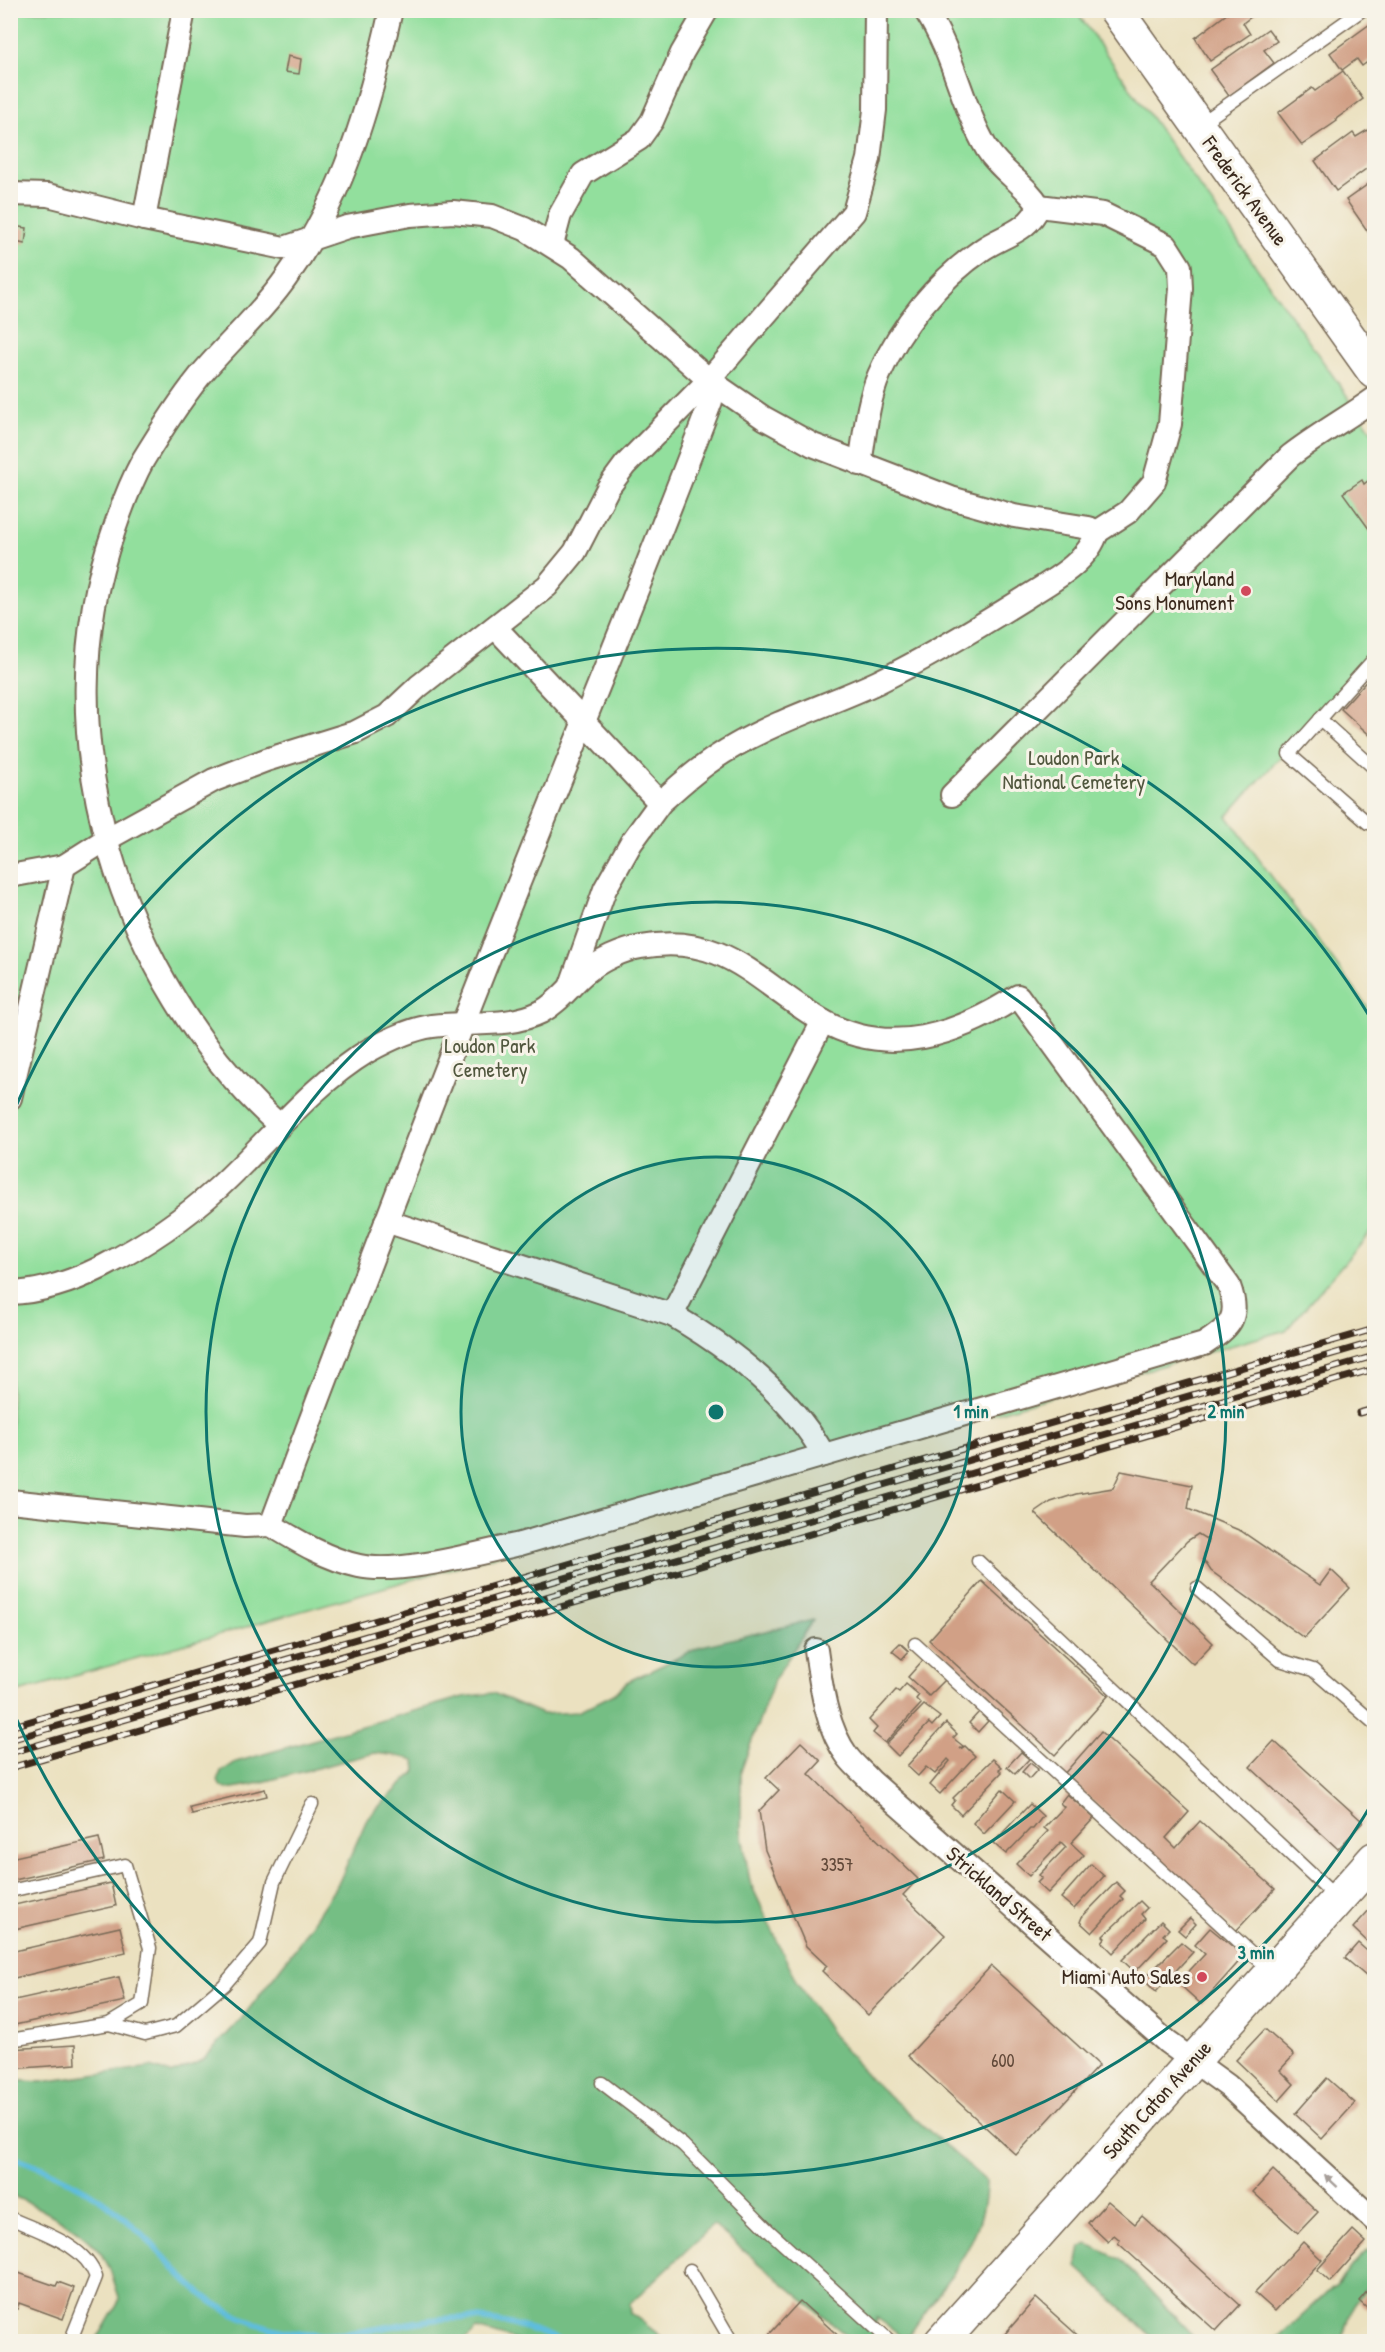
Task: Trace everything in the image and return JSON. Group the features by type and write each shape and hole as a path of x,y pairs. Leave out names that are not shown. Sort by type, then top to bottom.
{"main road":[{"name":"Frederick Avenue","path":"1116,10 1372,365"},
{"name":"South Caton Avenue","path":"941,2342 1374,1859"}],"street":[{"path":"144,219 184,10"},
{"path":"279,1125 247,1096 184,1017 145,940 105,840 86,734 91,616 102,564 142,463 199,377 266,304 310,240 333,197 376,78 392,10"},
{"path":"552,244 560,215 583,174 639,139 652,121 682,53 707,10"},
{"path":"10,876 64,866 105,840 214,780 266,760 356,732 387,716 547,586 575,552 608,488 625,465 709,380 854,212 869,159 873,120 876,10"},
{"path":"925,10 946,48 973,119 988,150 1008,173 1031,193 1039,206"},
{"path":"10,194 48,195 144,219 284,248 347,227 410,215 453,212 492,216 525,229 572,258 709,380 764,418 813,445 951,498 1014,516 1089,528 1097,532"},
{"path":"860,464 869,411 879,376 923,304 975,255 1034,219 1039,206"},
{"path":"569,989 606,889 631,843 660,803 709,760 738,744 876,683 983,625 1044,586 1084,556 1094,543 1097,532 1128,512 1154,482 1170,424 1181,288 1180,267 1166,245 1103,214 1039,206"},
{"path":"271,1525 462,1023 584,720 651,561 711,401 709,380"},
{"path":"952,795 1290,456 1315,436 1340,424 1374,399"},
{"path":"495,627 660,803"},
{"path":"10,1098 64,866"},
{"path":"10,1293 26,1293 81,1277 125,1255 172,1225 218,1188 279,1125 367,1052 406,1032 462,1023 527,1018 544,1010 585,973 618,954 648,946 688,946 738,962 823,1021 859,1035 890,1040 918,1039 945,1034 967,1025 1018,996 1222,1276 1235,1301 1234,1315 1229,1325 1204,1344 520,1544 432,1563 361,1567 331,1557 271,1525 245,1526 10,1501"},
{"path":"672,1315 823,1021"},
{"path":"386,1221 672,1315 705,1334 760,1377 807,1426 824,1455"},
{"name":"Strickland Street","path":"816,1650 835,1736 848,1757 871,1781 1131,2010 1228,2086 1374,2220"}],"lane":[{"path":"1198,125 1362,10"},
{"path":"1374,659 1289,754 1368,823 1374,815"},
{"path":"1320,719 1374,768"},
{"path":"978,1561 1338,1899"},
{"path":"1197,1588 1280,1659 1313,1670 1374,1722"},
{"path":"915,1644 1272,1972"},
{"path":"109,2024 145,2034 176,2026 224,1984 260,1943 274,1882 312,1804"},
{"path":"10,1891 125,1865 150,1948 142,2004 109,2024 10,2040"},
{"path":"602,2083 683,2145 769,2232 891,2342"},
{"path":"10,2218 73,2248 93,2267 96,2277 70,2342"},
{"path":"690,2270 732,2342"}],"green space":[{"name":"Loudon Park Cemetery","path":"11,11 1076,11 1374,434 1374,653 1227,816 1374,1016 1374,1228 1286,1330 11,1694"},
{"path":"813,1620 774,1680 741,1771 741,1830 750,1882 797,1983 834,2037 870,2079 986,2181 984,2203 971,2243 910,2334 901,2335 877,2318 873,2339 853,2341 713,2225 630,2304 631,2313 667,2341 519,2341 477,2329 463,2342 96,2341 120,2300 113,2278 101,2254 79,2233 37,2207 11,2195 10,2080 41,2082 151,2067 171,2074 203,2060 242,2018 297,1946 339,1882 368,1817 416,1771 415,1760 375,1753 227,1789 221,1787 218,1781 221,1772 236,1762 463,1697 493,1693 542,1714 578,1712 614,1694 629,1681 702,1646"},
{"path":"1087,2244 1120,2259 1198,2341 1157,2341 1077,2267 1081,2247"},
{"path":"1369,2250 1374,2252 1374,2277 1353,2306 1342,2341 1275,2341 1337,2285 1358,2259"}],"building":[{"path":"1232,10 1260,10 1243,23 1250,34 1210,61 1195,38"},
{"path":"1370,24 1374,30 1374,57 1362,66 1357,59 1342,70 1330,53"},
{"path":"1268,29 1277,41 1264,50 1274,63 1229,96 1210,70"},
{"path":"288,56 301,59 299,74 285,72"},
{"path":"1343,71 1363,99 1336,119 1337,121 1302,145 1278,113 1312,88 1315,91"},
{"path":"1374,126 1374,163 1336,191 1315,161 1353,133 1356,137"},
{"path":"1374,180 1374,237 1373,239 1346,200"},
{"path":"11,226 27,228 25,244 10,241"},
{"path":"1370,479 1374,485 1374,532 1372,533 1343,493 1362,480 1364,484"},
{"path":"1374,673 1374,739 1341,709"},
{"path":"1121,1471 1192,1485 1188,1509 1241,1531 1320,1585 1331,1570 1350,1588 1304,1638 1211,1571 1203,1559 1208,1540 1198,1534 1187,1541 1149,1581 1213,1643 1193,1664 1035,1513 1051,1502 1076,1494 1113,1488"},
{"path":"982,1581 1108,1696 1055,1755 929,1640"},
{"path":"900,1643 909,1651 902,1659 892,1651"},
{"path":"923,1660 945,1680 929,1696 908,1677"},
{"path":"906,1684 919,1695 916,1699 921,1704 885,1743 873,1733 877,1728 869,1720 896,1690 899,1692"},
{"path":"924,1705 940,1717 932,1726 929,1723 898,1756 886,1744"},
{"path":"979,1712 988,1721 978,1732 969,1723"},
{"path":"946,1723 957,1734 953,1738 963,1746 960,1749 965,1746 975,1756 940,1794 930,1785 950,1761 948,1759 935,1774 926,1767 918,1776 907,1766"},
{"path":"1101,1732 1189,1812 1166,1838 1176,1848 1200,1821 1275,1889 1236,1931 1063,1775"},
{"path":"1274,1741 1363,1822 1338,1849 1250,1767"},
{"path":"801,1742 821,1761 809,1774 918,1879 903,1895 945,1935 868,2015 822,1971 827,1966 806,1946 765,1850 759,1811 779,1790 766,1778"},
{"path":"1021,1752 1029,1759 1015,1774 1007,1767"},
{"path":"993,1759 1002,1767 999,1769 1002,1772 961,1815 951,1805 955,1800 953,1798"},
{"path":"1030,1763 1038,1769 1029,1779 1022,1772"},
{"path":"265,1789 267,1796 192,1814 190,1807"},
{"path":"1002,1789 1015,1801 984,1834 973,1823"},
{"path":"1067,1794 1094,1818 1071,1843 1084,1855 1048,1893 1037,1883 1042,1878 1039,1875 1066,1847 1061,1842 1029,1876 1016,1864 1048,1831 1044,1828 1064,1807 1060,1803"},
{"path":"1030,1804 1043,1816 1033,1829 1030,1829 1006,1854 993,1843"},
{"path":"99,1838 104,1860 10,1881 10,1858"},
{"path":"1091,1864 1104,1876 1074,1909 1061,1898"},
{"path":"1116,1882 1125,1891 1120,1896 1123,1899 1092,1933 1080,1922 1082,1917"},
{"path":"111,1883 116,1906 10,1930 10,1906"},
{"path":"1140,1901 1147,1908 1141,1914 1145,1919 1113,1953 1102,1942 1105,1938 1103,1936"},
{"path":"1371,1908 1374,1911 1374,1948 1353,1928"},
{"path":"1190,1918 1196,1924 1185,1936 1178,1930"},
{"path":"1161,1921 1169,1929 1163,1935 1167,1938 1135,1972 1122,1960"},
{"path":"120,1927 126,1952 10,1979 10,1952"},
{"path":"1210,1928 1244,1956 1201,2004 1178,1983 1205,1954 1195,1945"},
{"path":"1181,1942 1193,1952 1156,1992 1145,1981 1147,1976"},
{"path":"1358,1943 1374,1957 1374,1983 1345,1958"},
{"path":"991,1966 1099,2065 1016,2155 908,2056"},
{"path":"119,1977 125,2001 10,2026 10,2001"},
{"path":"1265,2029 1294,2055 1280,2070 1294,2084 1279,2101 1236,2060"},
{"path":"75,2045 76,2064 10,2069 10,2049"},
{"path":"1327,2078 1355,2103 1322,2139 1295,2114"},
{"path":"1273,2170 1318,2212 1298,2233 1253,2192"},
{"path":"1108,2201 1135,2224 1142,2216 1240,2305 1216,2331 1118,2243 1120,2240 1114,2235 1108,2242 1088,2223"},
{"path":"1353,2230 1366,2242 1330,2282 1317,2270"},
{"path":"1303,2242 1322,2260 1275,2311 1255,2293"},
{"path":"10,2270 56,2286 58,2282 74,2288 63,2319 19,2303 17,2309 10,2307"},
{"path":"1374,2283 1374,2306 1370,2311 1359,2301"},
{"path":"1036,2298 1085,2342 998,2342"},
{"path":"800,2301 845,2342 764,2340"}],"waterway":[{"path":"10,2156 40,2167 83,2188 140,2232 196,2290 232,2313 255,2323 279,2330 323,2335 447,2318 481,2319 515,2325 563,2342"}],"railway":[{"path":"10,1727 1374,1329"},
{"path":"10,1740 1374,1342"},
{"path":"10,1753 1374,1356"},
{"path":"10,1768 1374,1369"},
{"path":"1359,1413 1374,1409"}],"place":[{"name":"Maryland Sons Monument","path":"1246,591"},
{"name":"Miami Auto Sales","path":"1202,1977"}],"park label":[{"name":"Loudon Park National Cemetery","path":"1074,770"}]}
